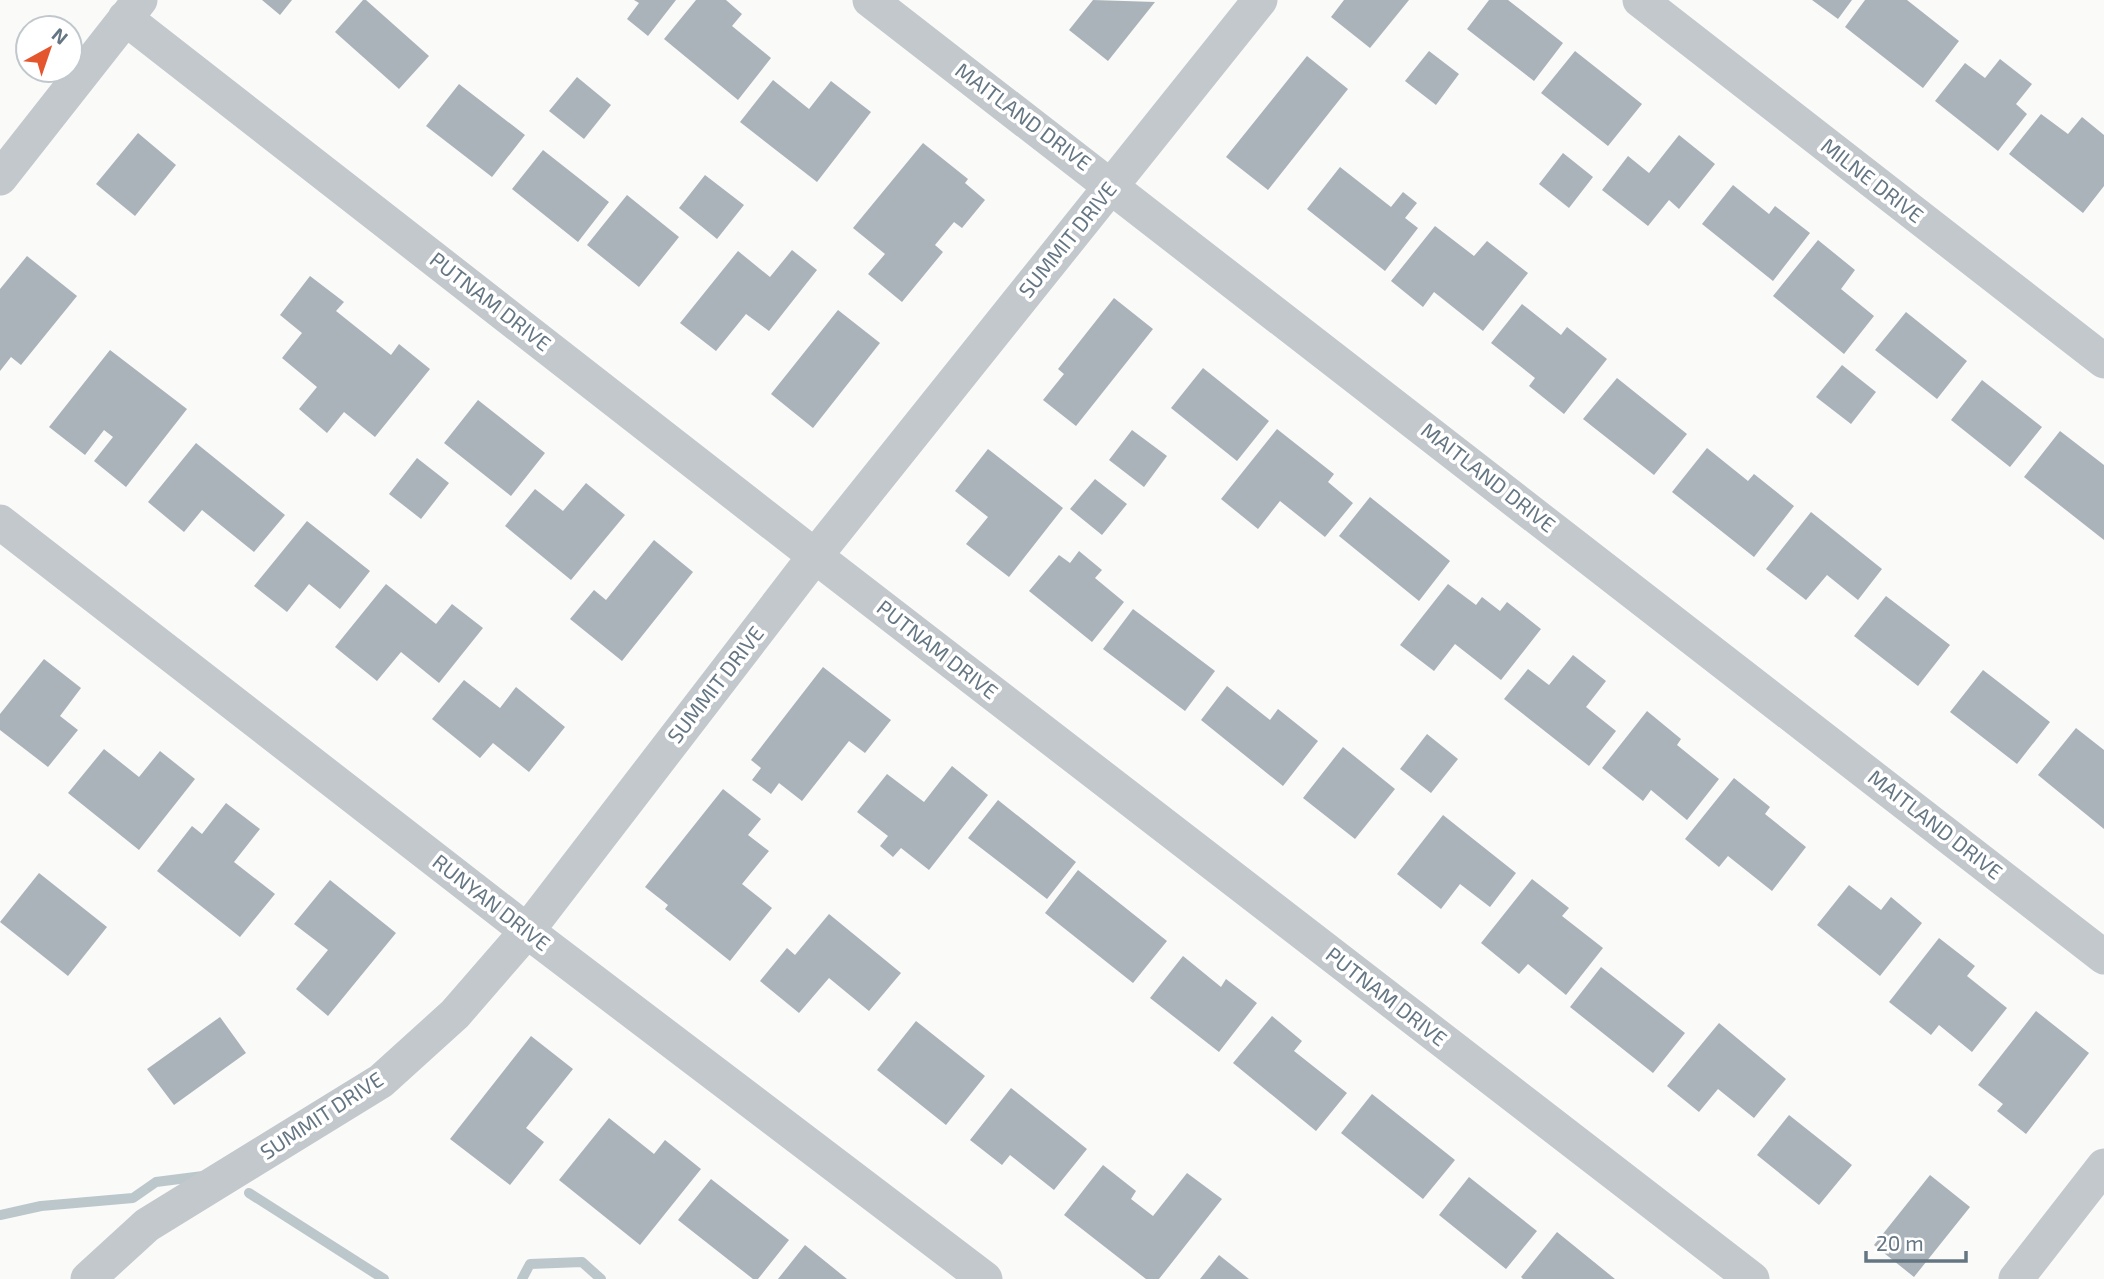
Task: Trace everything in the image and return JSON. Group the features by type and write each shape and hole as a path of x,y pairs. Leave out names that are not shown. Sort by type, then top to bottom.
{"street":[{"name":"MAITLAND DRIVE","path":"870,0 2104,957"},
{"name":"SUMMIT DRIVE","path":"88,1279 147,1226 381,1081 455,1014 527,931 816,556 1260,0"},
{"name":"MILNE DRIVE","path":"1640,0 2104,361"},
{"path":"0,178 133,9"},
{"name":"PUTNAM DRIVE","path":"133,9 816,556 1752,1279"},
{"name":"RUNYAN DRIVE","path":"0,522 527,931 985,1279"},
{"path":"2016,1279 2104,1166"}],"building":[{"path":"262,0 292,0 280,15"},
{"path":"363,0 429,56 399,89 335,32"},
{"path":"634,0 676,0 648,36 627,19 639,3"},
{"path":"696,0 726,0 742,14 732,26 771,58 738,100 664,39"},
{"path":"1093,0 1155,2 1108,61 1069,30"},
{"path":"1344,0 1409,0 1370,48 1331,17"},
{"path":"1489,0 1508,0 1563,43 1534,81 1467,29"},
{"path":"1812,0 1852,0 1838,19"},
{"path":"1865,0 1907,0 1959,41 1923,88 1845,27"},
{"path":"1429,51 1459,74 1436,105 1405,81"},
{"path":"1575,51 1642,104 1608,146 1541,93"},
{"path":"1307,56 1348,89 1268,190 1226,157"},
{"path":"2000,59 2032,84 2016,104 2027,114 1998,151 1935,101 1965,63 1985,78"},
{"path":"577,77 611,105 584,139 549,111"},
{"path":"773,80 809,109 831,81 871,112 817,182 740,122"},
{"path":"459,84 525,135 492,177 426,126"},
{"path":"2041,114 2068,134 2082,117 2104,135 2104,186 2083,213 2009,154"},
{"path":"138,133 176,165 135,216 96,184"},
{"path":"1679,135 1715,164 1679,209 1669,200 1648,226 1602,190 1628,156 1649,173"},
{"path":"923,143 968,179 965,183 985,200 962,228 954,222 935,245 943,252 902,302 868,274 885,254 853,228"},
{"path":"543,150 609,202 578,242 512,189"},
{"path":"1563,153 1593,177 1569,208 1539,184"},
{"path":"1340,167 1391,207 1403,192 1417,203 1405,218 1418,228 1385,271 1307,209"},
{"path":"705,175 744,205 717,239 679,208"},
{"path":"1733,185 1769,214 1775,206 1810,233 1773,281 1702,224"},
{"path":"627,195 679,237 639,287 587,245"},
{"path":"1435,226 1474,256 1487,241 1528,273 1483,331 1434,292 1423,307 1391,281"},
{"path":"1818,240 1855,270 1841,289 1874,316 1844,354 1773,296"},
{"path":"792,250 817,270 769,331 746,314 716,351 680,323 738,251 770,277"},
{"path":"27,256 77,296 21,365 11,357 0,371 0,289"},
{"path":"310,276 344,302 336,311 391,355 399,344 430,369 375,437 344,412 327,433 299,409 317,387 282,358 302,333 280,315"},
{"path":"1114,298 1153,329 1076,426 1043,400 1064,374 1058,369"},
{"path":"1522,304 1561,335 1567,327 1607,359 1564,414 1529,386 1535,378 1491,343"},
{"path":"838,310 880,343 813,428 771,394"},
{"path":"1906,312 1967,361 1937,399 1875,350"},
{"path":"110,350 187,409 126,487 94,461 113,437 104,430 85,455 49,427"},
{"path":"1842,365 1876,392 1851,424 1816,397"},
{"path":"1203,368 1269,421 1237,461 1171,408"},
{"path":"1617,378 1687,434 1654,475 1583,419"},
{"path":"1982,380 2042,427 2010,467 1951,420"},
{"path":"478,400 545,453 511,496 444,443"},
{"path":"1277,429 1334,474 1328,482 1353,503 1325,537 1280,501 1258,529 1221,499"},
{"path":"1132,430 1167,456 1144,487 1109,460"},
{"path":"2060,431 2104,465 2104,540 2024,477"},
{"path":"196,443 285,515 254,552 202,510 184,532 148,502"},
{"path":"1707,448 1748,481 1754,474 1794,506 1754,557 1672,492"},
{"path":"988,449 1063,508 1009,577 966,544 988,517 955,491"},
{"path":"417,458 449,483 421,519 389,494"},
{"path":"1095,479 1127,504 1102,535 1070,509"},
{"path":"586,483 625,515 571,580 505,526 535,489 563,511"},
{"path":"1370,497 1450,561 1419,601 1339,536"},
{"path":"1811,512 1882,569 1858,600 1827,575 1806,600 1766,569"},
{"path":"307,521 370,571 340,609 309,584 287,612 254,586"},
{"path":"654,540 693,572 622,661 570,619 594,590 606,600"},
{"path":"1079,551 1102,570 1095,578 1124,602 1092,642 1029,591 1059,555 1070,563"},
{"path":"386,584 436,624 452,604 483,628 439,683 401,652 377,681 335,647"},
{"path":"1448,584 1476,605 1482,597 1500,611 1507,602 1541,629 1501,680 1455,644 1434,671 1400,645"},
{"path":"1886,596 1950,645 1918,686 1854,636"},
{"path":"1133,609 1215,671 1185,711 1103,649"},
{"path":"1573,655 1606,681 1586,707 1616,731 1589,766 1504,699 1528,669 1549,685"},
{"path":"44,659 81,688 60,716 78,730 48,767 0,730 0,714"},
{"path":"823,667 891,720 865,753 849,741 802,801 779,783 771,794 752,780 761,768 751,760"},
{"path":"1983,670 2050,722 2017,764 1950,712"},
{"path":"464,680 500,708 516,687 565,727 529,772 493,743 480,758 432,719"},
{"path":"1227,686 1270,720 1278,709 1318,741 1283,786 1201,720"},
{"path":"1647,711 1681,739 1677,745 1719,779 1687,820 1651,790 1643,801 1602,768"},
{"path":"2076,728 2104,750 2104,829 2038,775"},
{"path":"1427,734 1458,759 1431,793 1400,769"},
{"path":"1343,747 1395,789 1355,839 1303,798"},
{"path":"104,749 139,777 160,751 195,779 139,850 68,793"},
{"path":"952,766 988,795 929,870 901,848 893,857 880,846 888,836 857,812 887,774 924,802"},
{"path":"1734,778 1770,807 1765,814 1806,847 1772,891 1728,856 1719,867 1685,839"},
{"path":"723,789 761,819 748,835 769,851 742,884 772,908 730,961 665,909 668,905 645,887"},
{"path":"998,800 1076,862 1047,899 968,838"},
{"path":"226,803 260,829 234,862 275,894 240,937 157,871 192,826 202,834"},
{"path":"1443,815 1516,873 1490,907 1460,884 1441,909 1397,874"},
{"path":"1078,870 1167,941 1133,983 1045,913"},
{"path":"39,873 107,927 68,976 0,922"},
{"path":"1532,879 1569,908 1562,916 1603,948 1566,995 1528,964 1519,974 1481,943"},
{"path":"330,880 396,933 328,1016 296,989 328,950 294,924"},
{"path":"1849,885 1881,910 1891,897 1922,923 1880,976 1817,925"},
{"path":"829,914 901,973 869,1011 829,978 799,1013 760,981 787,948 795,955"},
{"path":"1939,938 1975,966 1967,976 2007,1008 1972,1052 1939,1025 1931,1035 1889,1002"},
{"path":"1183,956 1221,987 1226,979 1257,1003 1219,1052 1150,998"},
{"path":"1601,967 1685,1033 1653,1073 1570,1007"},
{"path":"2036,1011 2089,1053 2026,1134 1997,1111 2003,1104 1978,1085"},
{"path":"1272,1016 1302,1041 1294,1051 1347,1093 1316,1131 1233,1063"},
{"path":"220,1017 246,1053 174,1105 147,1069"},
{"path":"916,1021 985,1076 946,1125 877,1070"},
{"path":"1719,1023 1786,1079 1754,1118 1718,1089 1699,1112 1667,1086"},
{"path":"531,1036 573,1069 526,1128 544,1142 510,1185 450,1139"},
{"path":"1011,1088 1087,1149 1054,1190 1010,1155 1002,1165 970,1140"},
{"path":"1372,1094 1455,1160 1423,1199 1341,1133"},
{"path":"1789,1115 1852,1165 1819,1205 1757,1155"},
{"path":"609,1118 654,1154 665,1140 701,1169 640,1245 559,1180"},
{"path":"1103,1165 1136,1191 1131,1199 1153,1216 1187,1173 1222,1199 1159,1279 1146,1279 1064,1215"},
{"path":"1930,1175 1970,1207 1914,1277 1874,1245"},
{"path":"1469,1177 1537,1231 1506,1269 1439,1215"},
{"path":"711,1179 789,1240 758,1279 753,1279 678,1220"},
{"path":"1557,1232 1615,1279 1523,1279 1521,1277"},
{"path":"805,1245 847,1279 778,1279"},
{"path":"1219,1255 1249,1279 1200,1279"}],"waterway":[{"path":"0,1215 41,1206 133,1198 156,1182 203,1176"},
{"path":"249,1193 384,1279"},
{"path":"522,1279 530,1264 582,1262 601,1279"}]}
